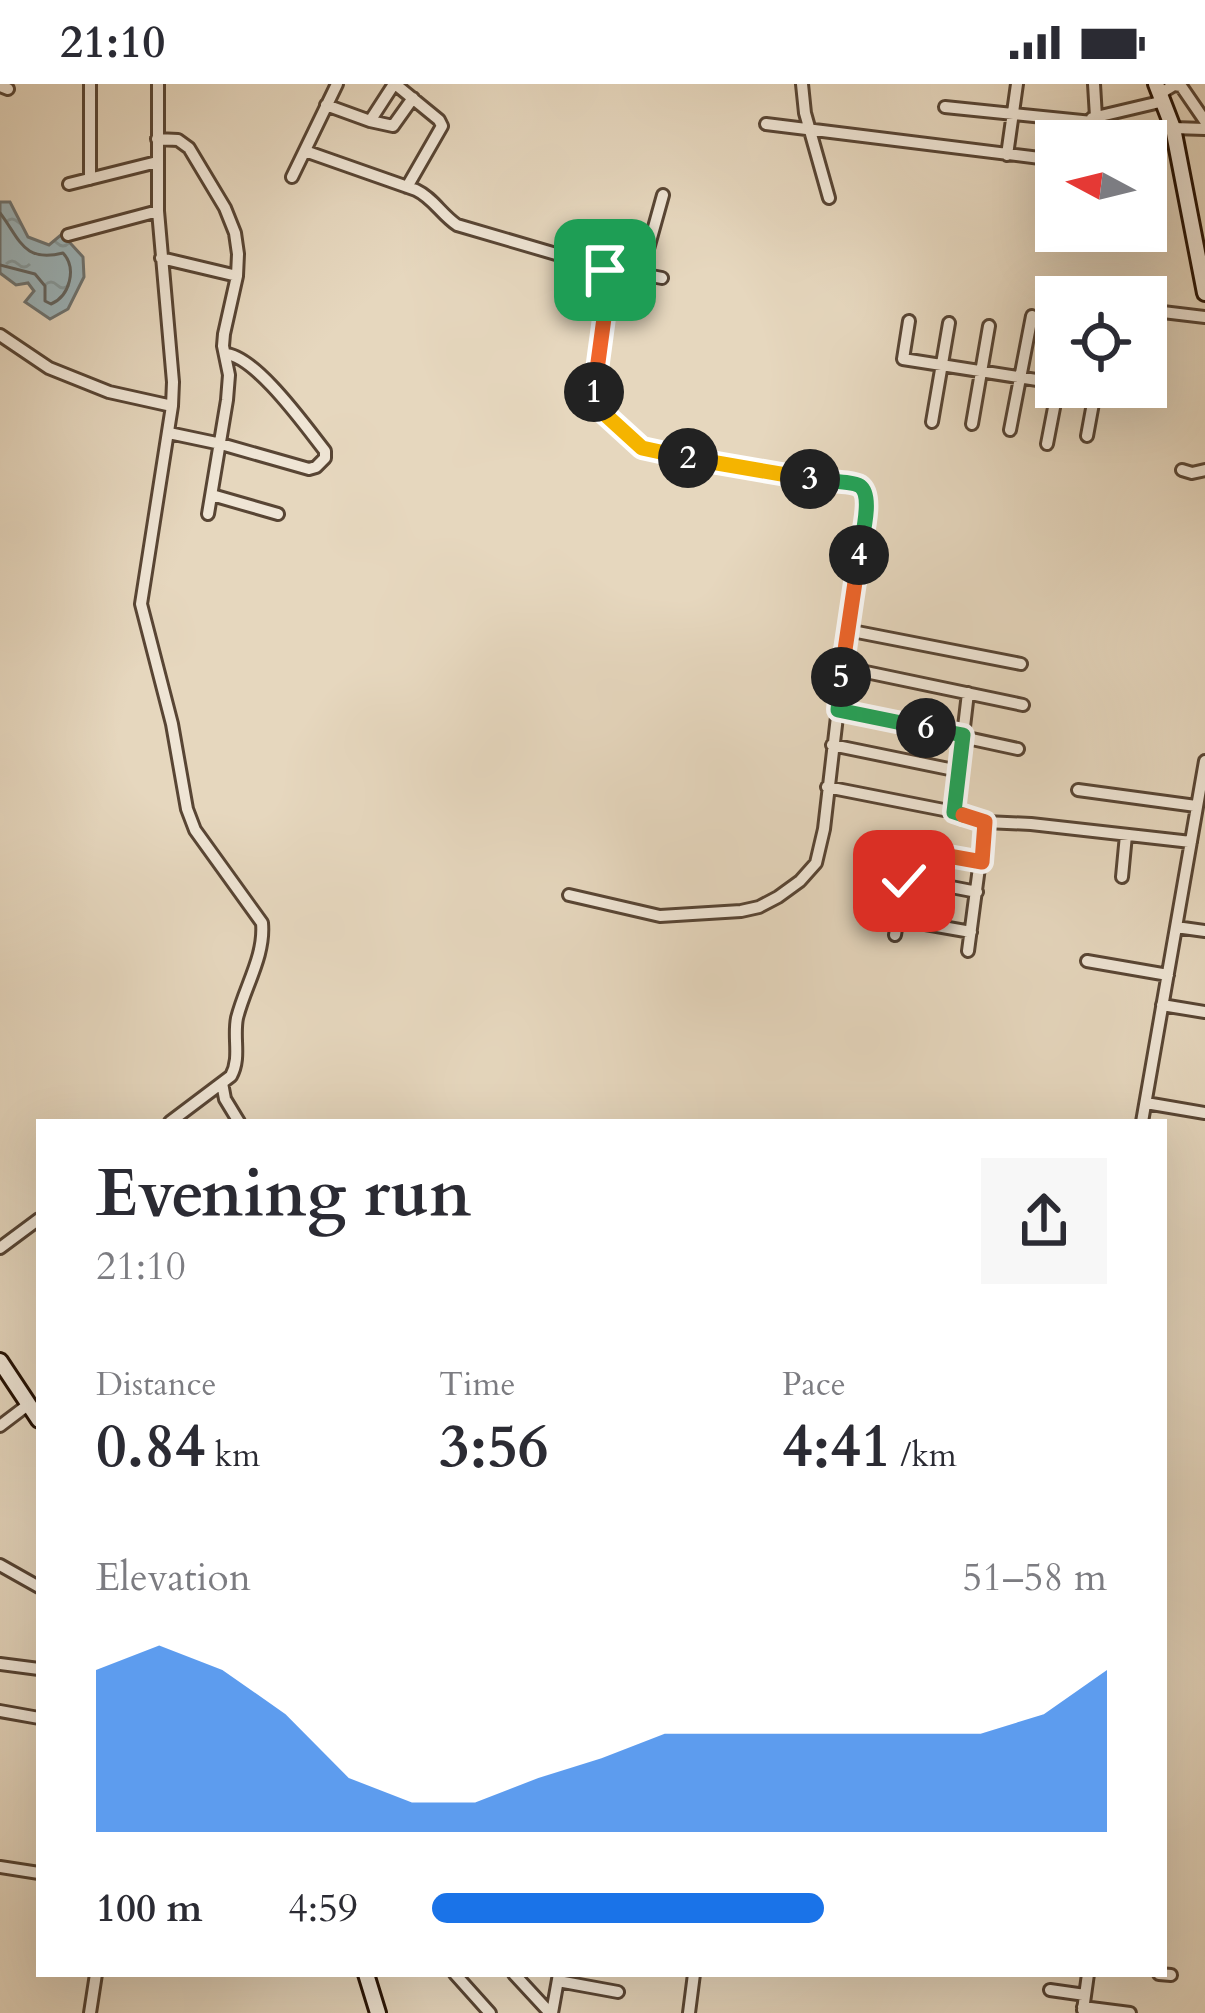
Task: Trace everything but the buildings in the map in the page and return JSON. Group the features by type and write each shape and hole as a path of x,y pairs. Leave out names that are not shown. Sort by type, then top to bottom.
{"main road":[{"path":"1160,93 1173,128 1205,293"},
{"path":"0,1361 5,1378 36,1415"},
{"path":"367,1977 378,2013"}],"street":[{"path":"90,84 90,179"},
{"path":"158,84 158,211 173,382 141,604 172,724 187,809 195,830 262,923 263,939 236,1023 237,1066 231,1076 174,1119"},
{"path":"292,177 310,153 337,84"},
{"path":"370,122 394,84 439,120 442,126 407,187"},
{"path":"802,84 809,130 829,198"},
{"path":"1007,155 1017,84"},
{"path":"1094,84 1094,119"},
{"path":"945,107 1094,119 1179,85 1205,125 1173,128"},
{"path":"326,105 393,126 413,98"},
{"path":"766,124 1035,158"},
{"path":"157,140 184,142 235,233 238,254 224,334 229,375 208,514"},
{"path":"310,153 427,195 457,225 605,270 662,278"},
{"path":"69,184 157,162"},
{"path":"641,274 663,195"},
{"path":"68,235 158,211"},
{"path":"161,258 237,277"},
{"path":"569,895 660,916 708,914 759,907 800,881 816,863 866,510 866,493 854,484 642,448 597,407 594,393 609,281 605,270"},
{"path":"1167,312 1205,317"},
{"path":"1010,430 1032,316"},
{"path":"909,321 903,359 1035,380"},
{"path":"932,422 950,323"},
{"path":"972,424 988,326"},
{"path":"1,336 49,368 109,392 172,406"},
{"path":"169,433 309,469 326,455 282,397 240,356 225,354"},
{"path":"1047,444 1053,408"},
{"path":"1087,436 1090,408"},
{"path":"1182,470 1205,470"},
{"path":"212,495 278,514"},
{"path":"847,630 1021,664"},
{"path":"842,667 1023,705"},
{"path":"954,812 968,693"},
{"path":"838,710 1018,749"},
{"path":"832,745 959,770"},
{"path":"1143,1119 1205,760"},
{"path":"827,787 985,822 1191,842"},
{"path":"1078,790 1196,806"},
{"path":"968,951 985,822"},
{"path":"1122,877 1126,835"},
{"path":"915,848 982,862"},
{"path":"938,884 943,855"},
{"path":"895,935 904,881 977,892"},
{"path":"897,919 971,932"},
{"path":"1176,927 1205,932"},
{"path":"1087,962 1168,976"},
{"path":"1162,1005 1205,1012"},
{"path":"222,1083 237,1119"},
{"path":"1146,1103 1205,1113"},
{"path":"0,1249 36,1222"},
{"path":"0,1426 29,1404"},
{"path":"0,1565 36,1584"},
{"path":"0,1664 36,1670"},
{"path":"0,1712 36,1718"},
{"path":"0,1867 36,1873"},
{"path":"89,2013 95,1977"},
{"path":"458,1977 490,2013"},
{"path":"517,1977 551,2013"},
{"path":"688,2013 694,1977"},
{"path":"551,2013 558,1978 618,1992"},
{"path":"1050,1990 1084,2005 1130,2013"}],"water":[{"path":"0,202 10,202 28,237 49,245 62,234 83,257 84,277 68,309 50,319 25,302 34,291 28,283 16,285 0,273"}],"route":[{"path":"605,270 609,281 594,393 597,407 642,448 854,484 866,493 838,710 963,735 954,812 985,822 982,862 943,855 938,884 904,881"}]}
